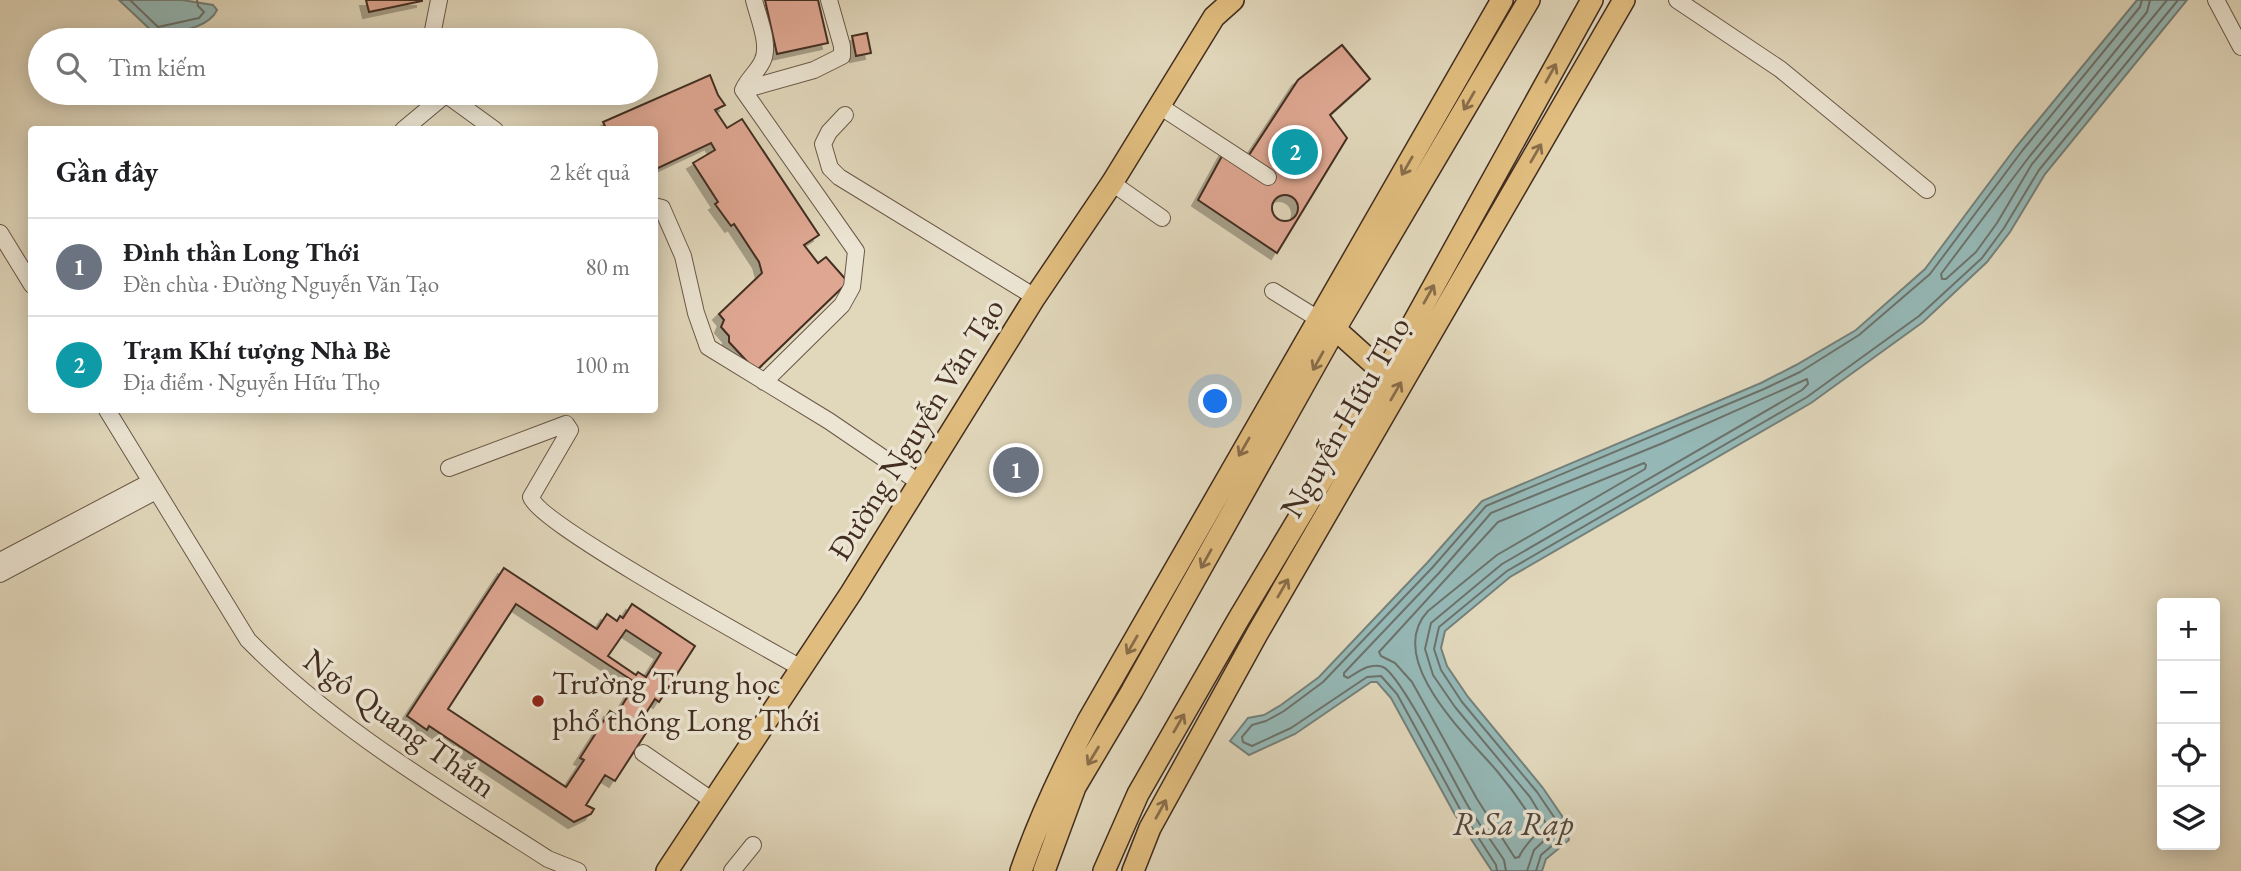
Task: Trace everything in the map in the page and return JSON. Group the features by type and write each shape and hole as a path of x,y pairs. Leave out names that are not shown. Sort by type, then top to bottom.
{"main road":[{"name":"Đường Nguyễn Văn Tạo","path":"667,871 802,668 1035,297 1112,183 1216,8 1233,0"},
{"name":"Nguyễn Hữu Thọ","path":"1021,871 1036,828 1064,766 1327,324 1502,0"},
{"name":"Nguyễn Hữu Thọ","path":"1327,324 1529,0"},
{"name":"Nguyễn Hữu Thọ","path":"1104,871 1138,794 1385,374 1592,0"},
{"name":"Nguyễn Hữu Thọ","path":"1133,871 1150,828 1257,634 1624,0"},
{"path":"1496,173 1517,186"},
{"path":"1327,324 1385,374"},
{"name":"Nguyễn Hữu Thọ","path":"1044,871 1074,787 1132,691 1273,418"},
{"path":"1238,620 1257,634"}],"street":[{"path":"433,28 439,0"},
{"path":"743,90 750,76 762,64 766,52 754,0"},
{"path":"743,90 814,70 842,56 842,46 829,0"},
{"path":"1677,0 1780,69 1927,190"},
{"path":"2216,0 2241,47"},
{"path":"743,90 856,251 852,287 842,305 764,382"},
{"path":"407,126 431,105"},
{"path":"460,105 489,126"},
{"path":"1158,106 1268,177"},
{"path":"845,115 829,132 823,144 830,168 838,177 1035,297"},
{"path":"1112,183 1162,218"},
{"path":"658,207 662,208 683,256 696,313 708,347 829,421 920,482"},
{"path":"0,233 28,278"},
{"path":"1273,291 1327,324"},
{"name":"Ngô Quang Thắm","path":"109,413 248,640 273,666 378,750 548,859 578,871"},
{"path":"449,468 566,424 570,430 531,497 535,505 561,526 608,556 802,668"},
{"path":"0,561 153,486"},
{"path":"0,574 153,486"},
{"path":"643,753 713,801"},
{"path":"732,871 753,845"}],"water":[{"path":"119,0 182,0 213,5 217,10 206,22 191,28 149,28"},
{"name":"R.Sa Rạp","path":"2137,0 2187,0 2045,174 2010,232 1987,262 1923,322 1811,403 1510,577 1445,631 1441,648 1447,666 1468,697 1543,788 1562,816 1569,840 1546,859 1542,871 1492,871 1454,813 1391,698 1377,682 1371,682 1295,734 1249,755 1230,741 1248,718 1264,715 1319,677 1482,501 1761,383 1856,330 1925,269 2016,147"}],"building":[{"path":"366,0 422,0 422,1 369,12"},
{"path":"765,0 818,0 828,43 777,54"},
{"path":"867,33 871,53 856,56 852,36"},
{"path":"1342,45 1370,79 1330,115 1347,138 1277,253 1198,200 1228,145 1247,158 1298,80"},
{"path":"710,75 725,105 715,110 727,128 742,119 819,235 804,245 818,263 826,257 848,282 756,371 729,342 729,336 721,327 724,320 719,314 762,273 759,262 734,224 731,226 715,204 718,202 693,163 715,150 711,143 658,168 658,126 605,126 603,122 642,105 658,105 658,98"},
{"path":"1285,195 1295,198 1298,208 1295,218 1285,221 1275,218 1272,208 1275,198"},
{"path":"1012,454 1032,467 1020,485 1001,473"},
{"path":"504,568 597,629 607,614 617,621 620,616 623,618 632,604 695,646 659,702 655,699 637,727 646,733 615,781 605,775 586,805 594,809 591,814 574,822 429,726 427,730 407,716","holes":["516,604 636,683 616,715 610,711 580,758 584,760 566,787 448,709","626,630 661,653 646,677 638,672 636,675 608,656"]}],"place":[{"name":"Trạm Khí tượng Nhà Bè","path":"1295,152"},
{"name":"Đình thần Long Thới","path":"1016,470"},
{"name":"Trường Trung học phổ thông Long Thới","path":"538,701"}]}
